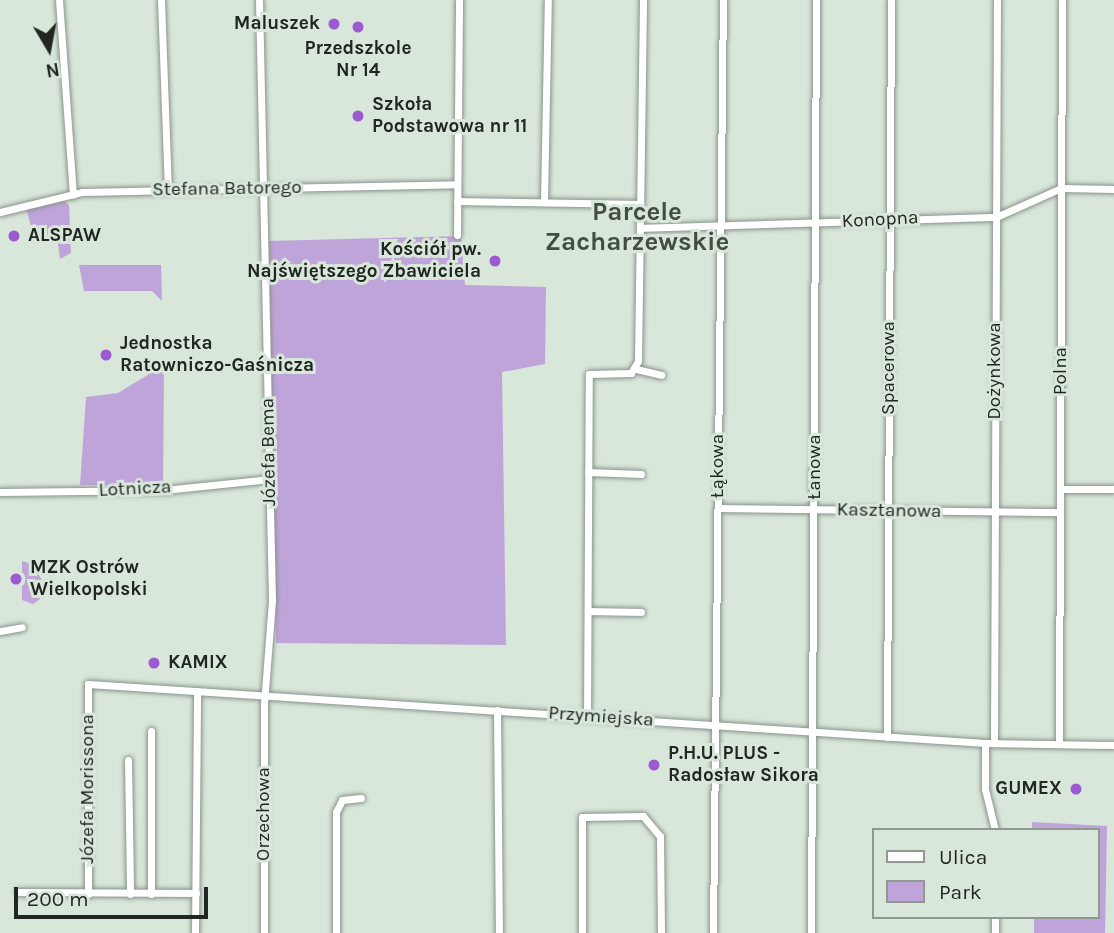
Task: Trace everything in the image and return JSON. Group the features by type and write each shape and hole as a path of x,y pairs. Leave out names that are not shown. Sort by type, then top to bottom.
{"street":[{"path":"59,0 73,194"},
{"path":"161,0 168,190"},
{"name":"Józefa Bema","path":"259,0 272,600 265,694"},
{"path":"457,234 459,0"},
{"path":"544,201 548,0"},
{"path":"636,369 643,0"},
{"name":"Łąkowa","path":"713,933 723,0"},
{"name":"Łanowa","path":"811,933 817,224 816,0"},
{"name":"Spacerowa","path":"887,737 891,0"},
{"name":"Dożynkowa","path":"995,828 985,789 989,743 995,513 998,0"},
{"name":"Polna","path":"1059,743 1062,0"},
{"name":"Stefana Batorego","path":"0,212 73,194 457,184"},
{"name":"Konopna","path":"640,228 817,224 890,217 996,217 1061,188 1114,189"},
{"path":"457,201 640,204"},
{"path":"587,716 589,374 636,369 661,374"},
{"path":"588,472 640,474"},
{"name":"Lotnicza","path":"0,492 142,491 270,480"},
{"path":"1060,489 1114,488"},
{"name":"Kasztanowa","path":"718,508 1060,512"},
{"path":"588,611 641,612"},
{"path":"0,631 22,627"},
{"name":"Przymiejska","path":"88,684 887,737 1114,746"},
{"name":"Józefa Morissona","path":"88,684 88,894"},
{"path":"195,933 197,691"},
{"name":"Orzechowa","path":"264,933 265,694"},
{"path":"497,710 499,933"},
{"path":"151,731 151,894"},
{"path":"128,760 130,894"},
{"path":"336,933 337,812 342,800 361,798"},
{"path":"582,933 582,817 643,816 655,824 661,933"},
{"path":"19,892 196,893"}],"green space":[{"path":"62,199 69,205 71,253 60,259 57,235 34,238 26,208"},
{"path":"461,236 465,285 546,287 545,364 502,372 506,645 276,643 269,241"},
{"path":"79,265 161,265 162,301 152,291 84,291"},
{"path":"164,365 163,485 80,485 86,397 118,393"},
{"path":"22,561 32,564 42,580 40,599 33,604 22,600"},
{"path":"1032,822 1107,826 1105,933 1034,933 1034,919 1100,919 1100,828 1032,828"}],"place":[{"name":"Maluszek","path":"334,24"},
{"name":"Przedszkole Nr 14","path":"358,27"},
{"name":"Szkoła Podstawowa nr 11","path":"358,116"},
{"name":"ALSPAW","path":"14,236"},
{"name":"Kościół pw. Najświętszego Zbawiciela","path":"495,261"},
{"name":"Jednostka Ratowniczo-Gaśnicza","path":"106,355"},
{"name":"MZK Ostrów Wielkopolski","path":"16,579"},
{"name":"KAMIX","path":"154,663"},
{"name":"P.H.U. PLUS - Radosław Sikora","path":"654,765"},
{"name":"GUMEX","path":"1076,789"}],"district":[{"name":"Parcele Zacharzewskie","path":"637,227"}]}
